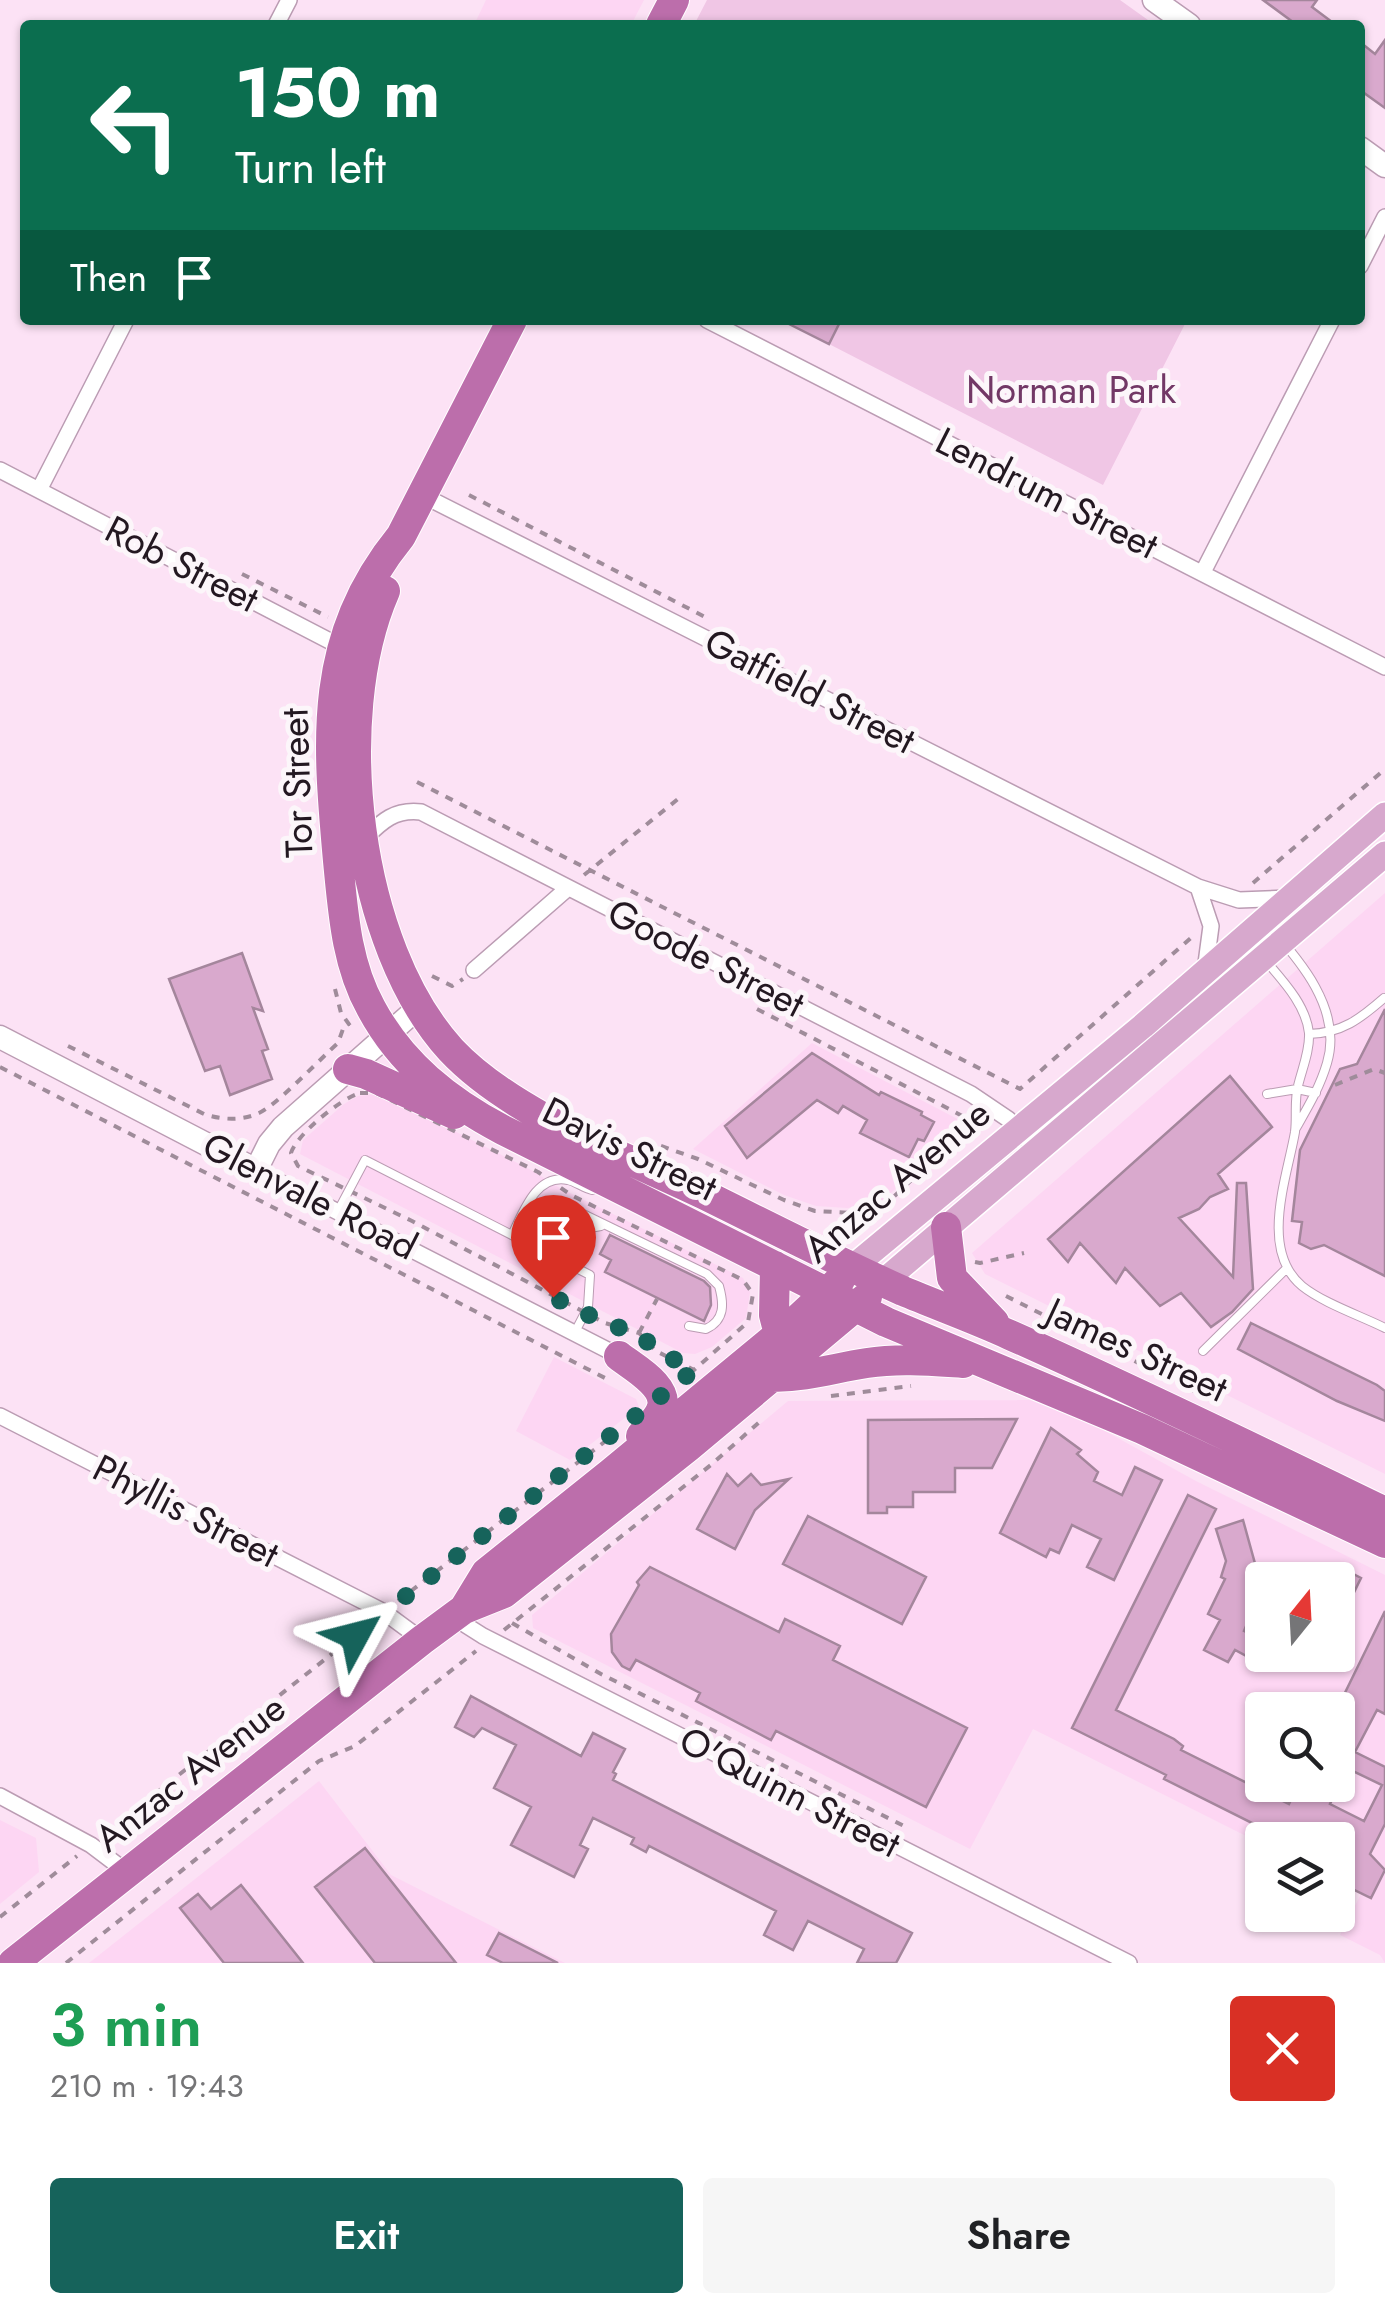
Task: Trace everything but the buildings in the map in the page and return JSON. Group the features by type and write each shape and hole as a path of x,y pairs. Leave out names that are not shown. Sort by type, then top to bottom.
{"highway":[{"name":"Tor Street","path":"388,1034 370,1007 356,972 344,922 329,764 330,710 353,653 372,626 393,572 401,536 509,325"},
{"name":"Tor Street","path":"353,653 355,754 365,838 390,945 418,1007"},
{"name":"Davis Street","path":"418,1007 453,1052 497,1090 540,1114 850,1254"},
{"name":"Davis Street","path":"388,1034 422,1076 476,1116 856,1307"},
{"path":"348,1069 446,1113 476,1116"},
{"path":"946,1228 952,1278 1006,1333"},
{"name":"James Street","path":"850,1254 884,1282 1006,1333 1385,1512"},
{"name":"Anzac Avenue","path":"458,1613 486,1573 828,1292 850,1254"},
{"path":"775,1266 774,1314 779,1334"},
{"name":"Anzac Avenue","path":"13,1963 422,1640 458,1613 504,1594 884,1282"},
{"name":"James Street","path":"856,1307 1142,1429 1385,1543"},
{"path":"611,1474 662,1409 662,1396 629,1345"},
{"path":"772,1377 804,1377 892,1360 986,1365"}],"main road":[{"name":"Anzac Avenue","path":"850,1254 1019,1130 1385,816"},
{"name":"Anzac Avenue","path":"884,1282 1385,854"}],"street":[{"path":"1154,0 1182,20"},
{"path":"1365,256 1385,217"},
{"path":"39,490 123,325"},
{"name":"Lendrum Street","path":"717,325 1385,667"},
{"path":"1203,572 1329,325"},
{"name":"Rob Street","path":"0,470 353,653"},
{"name":"Gatfield Street","path":"422,495 1198,887 1238,900 1288,898"},
{"name":"Goode Street","path":"365,838 390,816 409,810 421,812 971,1094 997,1110 1038,1151"},
{"path":"1198,887 1212,926 1205,972"},
{"path":"474,970 568,888"},
{"path":"256,1170 283,1127 418,1007"},
{"name":"Glenvale Road","path":"0,1038 575,1332 629,1345"},
{"name":"Phyllis Street","path":"0,1416 384,1612 422,1640"},
{"name":"O'Quinn Street","path":"458,1613 490,1640 1130,1963"},
{"path":"0,1796 91,1845 128,1872"}],"lane":[{"path":"1255,928 1274,950 1309,976 1322,1001 1330,1033 1328,1059 1316,1093 1295,1130"},
{"path":"1255,928 1274,950 1309,1034 1284,1178 1279,1238 1287,1268 1303,1287 1385,1328"},
{"path":"1309,1034 1330,1033 1357,1022 1384,998"},
{"path":"1268,1094 1297,1090 1316,1093"},
{"path":"338,1211 365,1160 512,1235 547,1247 590,1275 588,1306 575,1332"},
{"path":"512,1235 533,1194 551,1181 569,1180 590,1190 626,1192"},
{"path":"547,1247 554,1222 572,1212 716,1280 723,1301 717,1322 706,1329 690,1326"},
{"path":"547,1247 580,1227 608,1226"},
{"path":"1203,1351 1287,1268"}],"path":[{"path":"1244,888 1385,769"},
{"path":"417,782 1020,1089 1200,929"},
{"path":"568,888 678,799"},
{"path":"418,969 452,986 474,970"},
{"path":"757,1009 976,1119 882,1209 850,1254"},
{"path":"68,1046 220,1119 261,1113 338,1043 348,1024"},
{"path":"0,1067 569,1359"},
{"path":"1316,1093 1374,1069 1385,1072"},
{"path":"993,1092 1000,1079"},
{"path":"662,1396 694,1370 748,1322 751,1288 743,1280 571,1195 538,1172 376,1093 343,1101 295,1142 291,1153 298,1166 615,1327 629,1345 656,1350 694,1370"},
{"path":"648,1141 815,1210 854,1213 882,1209"},
{"path":"977,1274 968,1259 980,1263 1024,1253"},
{"path":"999,1293 1200,1394"},
{"path":"629,1345 657,1299"},
{"path":"823,1397 874,1390"},
{"path":"66,1963 319,1761 355,1746 512,1624 712,1464 773,1410"},
{"path":"0,1917 617,1432"},
{"path":"512,1624 601,1674 908,1828"}],"shaded area":[{"path":"486,0 644,0 634,20 476,20"},
{"path":"1385,893 1385,1474 985,1274 972,1253"},
{"path":"812,1043 969,1125 877,1205 847,1208 816,1206 784,1195 693,1149"},
{"path":"375,1094 743,1278 750,1292 746,1318 712,1347 695,1354 683,1353 300,1154 303,1140 344,1104 358,1096"},
{"path":"554,1357 636,1399 639,1407 570,1460 516,1431"},
{"path":"1030,1400 1094,1425 1196,1481 1385,1575 1385,1963 1380,1955 1340,1935 1355,1932 1355,1906 1361,1894 1355,1891 1355,1822 1245,1822 1245,1835 1033,1729 970,1849 533,1628 532,1615 788,1401"},
{"path":"319,1781 391,1875 565,1963 89,1963"},
{"path":"0,1820 36,1838 39,1872 0,1904"}],"green space":[{"path":"707,0 1120,0 1148,20 697,20"},
{"name":"Norman Park","path":"838,325 1184,325 1103,485 829,344"}],"route":[{"path":"355,1636 694,1370 656,1350 632,1330 605,1323 553,1297"}]}
